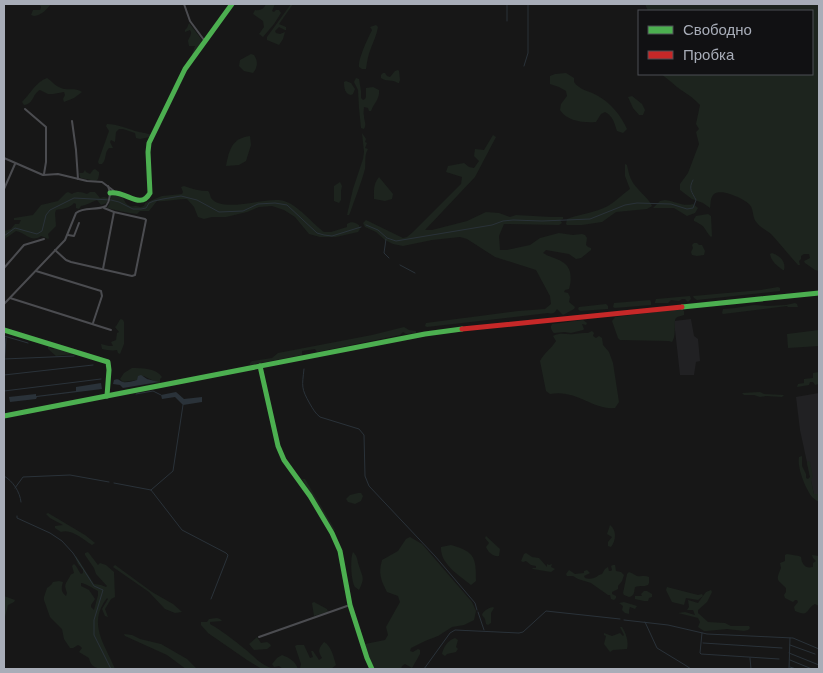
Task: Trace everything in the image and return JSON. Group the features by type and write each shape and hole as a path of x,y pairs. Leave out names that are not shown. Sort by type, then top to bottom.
{"main road":[{"path":"109,198 112,192 140,202 145,201 148,197 150,193 148,147 151,140 185,69 232,4"},
{"path":"4,416 425,334 819,293"},
{"path":"4,330 108,362 110,368 107,396"},
{"path":"260,366 278,446 284,460 310,496 332,533 340,551 348,605 372,669"}],"street":[{"path":"184,4 190,21 205,41"},
{"path":"25,109 46,127 46,162 43,175"},
{"path":"72,122 78,179"},
{"path":"4,158 43,175 58,174 102,182 116,192"},
{"path":"4,189 15,163"},
{"path":"104,208 109,198 108,186"},
{"path":"4,304 68,235 74,215 78,210 104,208 146,220 135,275 132,276 71,262 55,250"},
{"path":"103,269 114,212"},
{"path":"68,235 74,236 79,223"},
{"path":"4,268 24,244 44,238"},
{"path":"36,271 98,290 102,293 92,324"},
{"path":"10,298 112,330"},
{"path":"259,637 348,605"}],"shaded area":[{"path":"39,4 51,4 42,13 34,16 31,15 33,10 40,10"},
{"path":"266,4 275,4 272,11 279,10 281,13 263,37 259,34 264,27 263,21 253,14 255,10 262,9"},
{"path":"291,4 293,4 279,24 286,27 286,30 279,27 275,31 280,34 285,32 279,45 267,40 267,37"},
{"path":"645,4 819,4 819,271 805,263 804,261 810,258 809,254 801,256 800,265 798,265 772,235 757,223 750,205 743,200 727,193 717,193 712,197 710,208 692,199 680,190 680,184 688,173 699,144 696,132 699,129 696,124 700,105 662,75 813,75 813,10 648,10"},
{"path":"189,23 202,40 193,56 195,46 189,46 188,41 191,31 185,32"},
{"path":"376,25 378,30 369,53 366,69 362,69 359,67 359,63 372,30 370,27"},
{"path":"251,54 254,55 257,62 253,73 244,71 239,66 240,60"},
{"path":"398,70 399,83 381,78 383,73 390,77"},
{"path":"566,73 574,78 574,82 579,87 607,102 619,115 627,129 623,133 617,131 612,117 605,112 601,114 596,122 581,122 563,114 560,110 561,104 567,96 566,91 550,84 550,76"},
{"path":"47,78 61,88 82,92 64,102 64,92 48,94 40,90 30,103 24,105 22,102 33,88"},
{"path":"356,78 359,79 361,98 363,100 366,97 366,88 373,87 379,90 378,98 371,111 364,107 364,129 361,128 358,90 354,82"},
{"path":"344,82 351,83 355,89 351,95 345,90"},
{"path":"632,96 642,104 645,110 643,115 639,115 633,108 628,97"},
{"path":"107,124 118,125 151,135 150,137 140,139 136,138 135,133 119,129 116,132 115,142 111,140 110,142 113,148 109,148 104,162 99,164 98,162 109,131 106,126"},
{"path":"362,133 367,143 365,148 368,149 365,169 350,213 347,215 363,159"},
{"path":"493,135 496,137 475,177 425,230 467,221 486,212 499,213 510,217 516,215 563,217 560,220 562,223 559,225 504,224 499,236 500,250 530,245 540,238 559,233 585,235 587,238 586,245 591,250 581,258 576,259 569,254 546,250 543,253 566,264 571,280 569,289 564,292 568,293 570,297 569,302 575,307 563,315 557,309 554,313 427,327 425,326 426,323 545,309 551,304 550,296 536,270 495,257 467,239 460,237 432,240 403,246 385,240 376,232 365,227 363,223 366,220 403,238 407,237 461,184 462,177 446,172 448,166 464,163 474,168 479,161 474,156 475,149 484,150"},
{"path":"250,136 251,145 246,161 239,165 226,166 228,155 235,142"},
{"path":"625,164 634,184 652,206 647,209 616,212 602,222 567,225 567,219 603,208 630,189 625,176"},
{"path":"95,169 99,172 96,181 80,177 79,173 83,173 85,170 90,174"},
{"path":"379,177 393,194 392,199 385,201 374,199 375,185"},
{"path":"340,182 342,186 339,203 334,201 334,186"},
{"path":"181,187 208,191 211,198 217,203 225,205 276,200 284,201 300,210 324,232 347,227 347,224 352,222 359,225 360,229 358,232 336,237 320,237 309,234 295,217 284,210 272,206 259,207 226,217 204,219 198,217 194,207 187,199 157,201 149,211 140,211 137,214 107,208 112,194 121,195 129,206 140,207 162,196 182,194"},
{"path":"68,192 72,194 80,192 87,194 95,192 100,198 108,198 107,203 101,205 97,200 81,206 79,209 76,208 74,203 68,207 56,210 56,226 48,234 48,239 41,236 31,238 16,231 6,238 4,243 4,231 11,229 15,224 19,224 21,220 14,220 14,218 33,215 41,205 58,201"},
{"path":"665,200 689,205 693,204 698,208 695,213 687,216 674,208 653,208 660,201"},
{"path":"708,214 711,216 711,237 703,226 694,221 696,216"},
{"path":"694,243 702,245 705,251 704,255 692,255 692,245"},
{"path":"772,253 782,259 784,270 773,261 770,254"},
{"path":"778,287 780,291 697,300 693,296 761,290"},
{"path":"690,296 691,299 688,302 682,299 679,301 671,300 668,303 655,303 656,299"},
{"path":"650,300 651,305 613,307 614,303"},
{"path":"795,303 798,307 787,306 722,313 723,309"},
{"path":"606,304 608,309 580,311 578,309 579,307"},
{"path":"681,309 684,311 684,315 675,320 672,342 620,340 612,321 615,317"},
{"path":"121,319 124,322 124,344 120,354 117,350 102,349 101,344 113,346 111,342 116,340 117,333 119,332 115,327"},
{"path":"691,319 694,336 698,339 700,361 696,362 694,375 680,375 674,321"},
{"path":"583,320 587,323 586,325 582,324 584,329 571,333 554,333 551,328 552,324"},
{"path":"404,327 416,331 416,333 406,334 403,332 400,335 317,352 315,349 302,351 302,355 250,365 252,361 272,358 278,353"},
{"path":"819,330 819,346 788,348 787,334"},
{"path":"592,331 594,333 593,336 602,338 603,345 609,352 613,363 619,402 615,408 599,406 568,394 550,394 546,391 540,361 556,341 553,336"},
{"path":"49,346 52,349 72,352 73,354 56,356 48,349"},
{"path":"132,368 148,369 156,372 162,377 160,384 144,376 137,380 123,382 120,379 124,373"},
{"path":"819,372 819,384 815,385 813,382 810,382 809,385 797,387 798,384 804,383 804,379 813,378 813,373"},
{"path":"141,375 147,379 159,382 123,388 120,385 113,384 116,379 122,382 130,382 137,380 138,376"},
{"path":"101,383 102,389 10,402 9,397 76,391 76,387"},
{"path":"176,392 184,399 202,397 202,402 183,405 175,397 162,399 161,395"},
{"path":"760,392 784,395 782,397 760,397 744,395 742,393"},
{"path":"819,393 819,494 814,495 800,430 796,397"},
{"path":"802,456 802,466 808,479 810,477 807,463 808,461 810,462 814,494 819,494 819,502 812,497 802,477 799,457"},
{"path":"302,479 305,479 335,530 333,531"},
{"path":"361,493 363,496 361,501 355,504 348,502 346,499 350,495"},
{"path":"48,513 95,543 92,545 73,533 61,532 55,526 63,525 50,518 46,514"},
{"path":"610,525 614,530 615,536 611,547 608,546 608,542 612,537 607,534"},
{"path":"486,536 500,549 499,556 493,555 488,551 486,547 489,543 485,538"},
{"path":"410,537 422,544 472,602 476,611 474,620 464,625 452,627 438,636 411,648 410,651 413,652 418,649 420,650 420,654 412,668 405,664 401,669 375,669 368,657 365,644 385,640 388,635 386,627 400,602 398,596 387,592 383,584 380,573 382,560 398,551 406,539"},
{"path":"451,545 465,550 474,561 476,581 471,585 451,569 444,559 441,547"},
{"path":"88,552 98,565 100,563 106,565 114,572 115,597 111,599 105,609 108,617 105,616 102,609 107,598 101,607 98,625 115,669 95,667 89,658 79,652 82,648 80,646 70,648 64,639 62,629 50,617 44,600 47,588 53,582 63,582 62,590 66,596 65,585 74,573 72,566 74,564 81,574 83,573 76,556 94,584 107,586 96,574 85,553","holes":["81,583 98,591 94,610 91,605 95,599 89,590 81,586"]},
{"path":"353,552 357,557 363,578 359,590 355,587 353,580 351,564"},
{"path":"524,554 539,558 547,567 547,564 552,564 551,567 555,569 551,572 533,569 536,566 526,561 521,561"},
{"path":"785,555 801,557 804,565 808,567 813,567 813,563 816,561 812,555 819,556 819,606 815,604 806,613 795,611 794,607 798,602 797,600 793,602 785,598 786,588 778,580 781,568 780,563 785,561"},
{"path":"115,565 182,612 175,613 165,609 149,592 113,567"},
{"path":"615,565 616,571 624,575 618,589 612,592 616,596 614,600 611,599 610,595 591,583 573,576 567,576 566,574 569,570 575,574 584,573 587,570 590,573 584,576 588,579 602,574 608,567 609,571 611,571 611,566"},
{"path":"629,572 637,576 649,577 649,583 646,586 635,587 633,594 629,597 623,593"},
{"path":"667,587 698,595 702,594 703,596 698,600 686,598 684,605 672,602 666,590"},
{"path":"711,590 712,592 707,602 698,610 698,613 708,622 725,623 731,626 749,626 750,628 744,631 727,629 704,631 698,627 700,622 698,618 678,613 685,612 695,615 693,610 687,610 689,607 688,600 698,603 706,592"},
{"path":"644,591 652,594 648,601 635,599 635,596 642,596 641,594"},
{"path":"4,596 15,600 8,605 5,617 4,617"},
{"path":"314,602 327,609 328,612 314,616 312,603"},
{"path":"624,602 637,606 635,609 630,607 629,614 625,613 622,610 623,606 619,603"},
{"path":"493,607 491,623 488,625 482,615 483,612"},
{"path":"217,618 222,621 210,622 210,624 261,663 274,669 262,669 247,660 208,633 201,625 201,622"},
{"path":"620,627 622,627 626,635 627,649 610,652 604,644 606,636 604,633 612,636 620,633 623,636"},
{"path":"124,634 161,644 187,659 197,669 186,669 167,655"},
{"path":"257,637 261,643 267,642 271,646 267,649 254,650 249,644"},
{"path":"455,638 458,640 456,652 445,656 442,654 446,644"},
{"path":"324,642 330,649 336,665 331,669 299,669 301,664 295,646 304,645 310,658 313,657 311,651 313,651 319,660 322,658 319,652"},
{"path":"282,655 292,660 298,669 274,667 272,664"}],"waterway":[{"path":"507,4 507,21"},
{"path":"524,66 528,53 528,4"},
{"path":"366,225 378,230 387,238 396,241 492,225 503,221 590,219 625,205 637,203 671,204 687,209 693,208 696,200 691,188 693,180"},
{"path":"4,236 15,228 37,234 42,231 46,215 50,210 74,198 111,200 133,209 141,209 146,208 149,203 154,201 181,196 197,200 219,212 243,211 258,204 275,203 287,205 317,233 324,235 332,236 361,227"},
{"path":"386,239 384,253 389,258"},
{"path":"400,265 415,273"},
{"path":"4,336 28,343"},
{"path":"4,368 6,338"},
{"path":"4,359 74,356"},
{"path":"4,375 93,365"},
{"path":"304,369 304,391 314,411 320,417 359,429 364,435 365,476 369,486 435,556 475,603 477,610"},
{"path":"4,391 101,379"},
{"path":"136,394 153,391 161,395"},
{"path":"151,490 173,471 183,405"},
{"path":"15,488 23,477 70,475 109,482"},
{"path":"4,476 16,487 21,502"},
{"path":"114,483 151,490 182,530 228,555 211,599"},
{"path":"17,516 17,518 50,533 62,541 73,553 94,586 103,590 94,620 94,635 111,669"},
{"path":"424,669 450,633 455,630 519,633 523,632 546,611 620,619"},
{"path":"478,612 484,630"},
{"path":"624,620 668,625 707,634 793,638 819,649"},
{"path":"645,622 657,648 691,669"},
{"path":"702,633 701,654 779,659"},
{"path":"789,669 790,638"},
{"path":"703,643 782,648"},
{"path":"790,645 815,654"},
{"path":"789,653 819,665"},
{"path":"750,658 751,669"},
{"path":"790,660 812,669"},
{"path":"790,667 796,669"}],"traffic: fast":[{"path":"110,193 122,194 137,200 146,198 150,193 149,143 185,69 232,4"},
{"path":"682,307 819,293"},
{"path":"4,416 425,334 462,329"},
{"path":"4,330 108,362 107,396"},
{"path":"260,366 278,446 284,460 310,496 332,533 340,551 350,605 372,669"}],"traffic: jam":[{"path":"462,329 682,307"}]}
